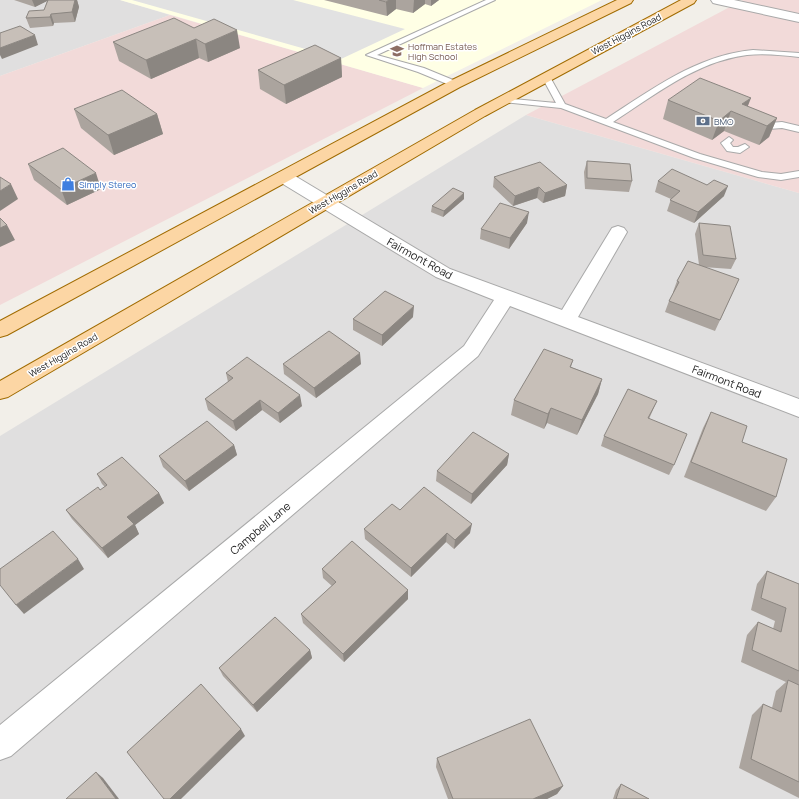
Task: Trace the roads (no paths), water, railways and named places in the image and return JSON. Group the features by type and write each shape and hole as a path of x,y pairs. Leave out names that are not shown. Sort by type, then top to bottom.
{"main road":[{"path":"0,330 455,84 627,0"},
{"name":"West Higgins Road","path":"0,391 504,100 690,0"}],"street":[{"path":"717,0 799,18"},
{"name":"Fairmont Road","path":"284,177 325,203 444,273 505,298 799,408"},
{"path":"566,320 618,232"},
{"name":"Campbell Lane","path":"0,745 471,351 505,298"}],"lane":[{"path":"455,84 421,70 370,55 492,0"},
{"path":"607,122 697,67 738,54 771,51 799,55"},
{"path":"546,77 562,106"},
{"path":"504,100 562,106 715,161 761,175 781,177 799,173"},
{"path":"753,131 758,126 782,125 799,129"},
{"path":"715,161 735,145"}],"place":[{"name":"Hoffman Estates High School","path":"397,51"},
{"name":"BMO","path":"703,121"},
{"name":"Simply Stereo","path":"68,184"}]}
